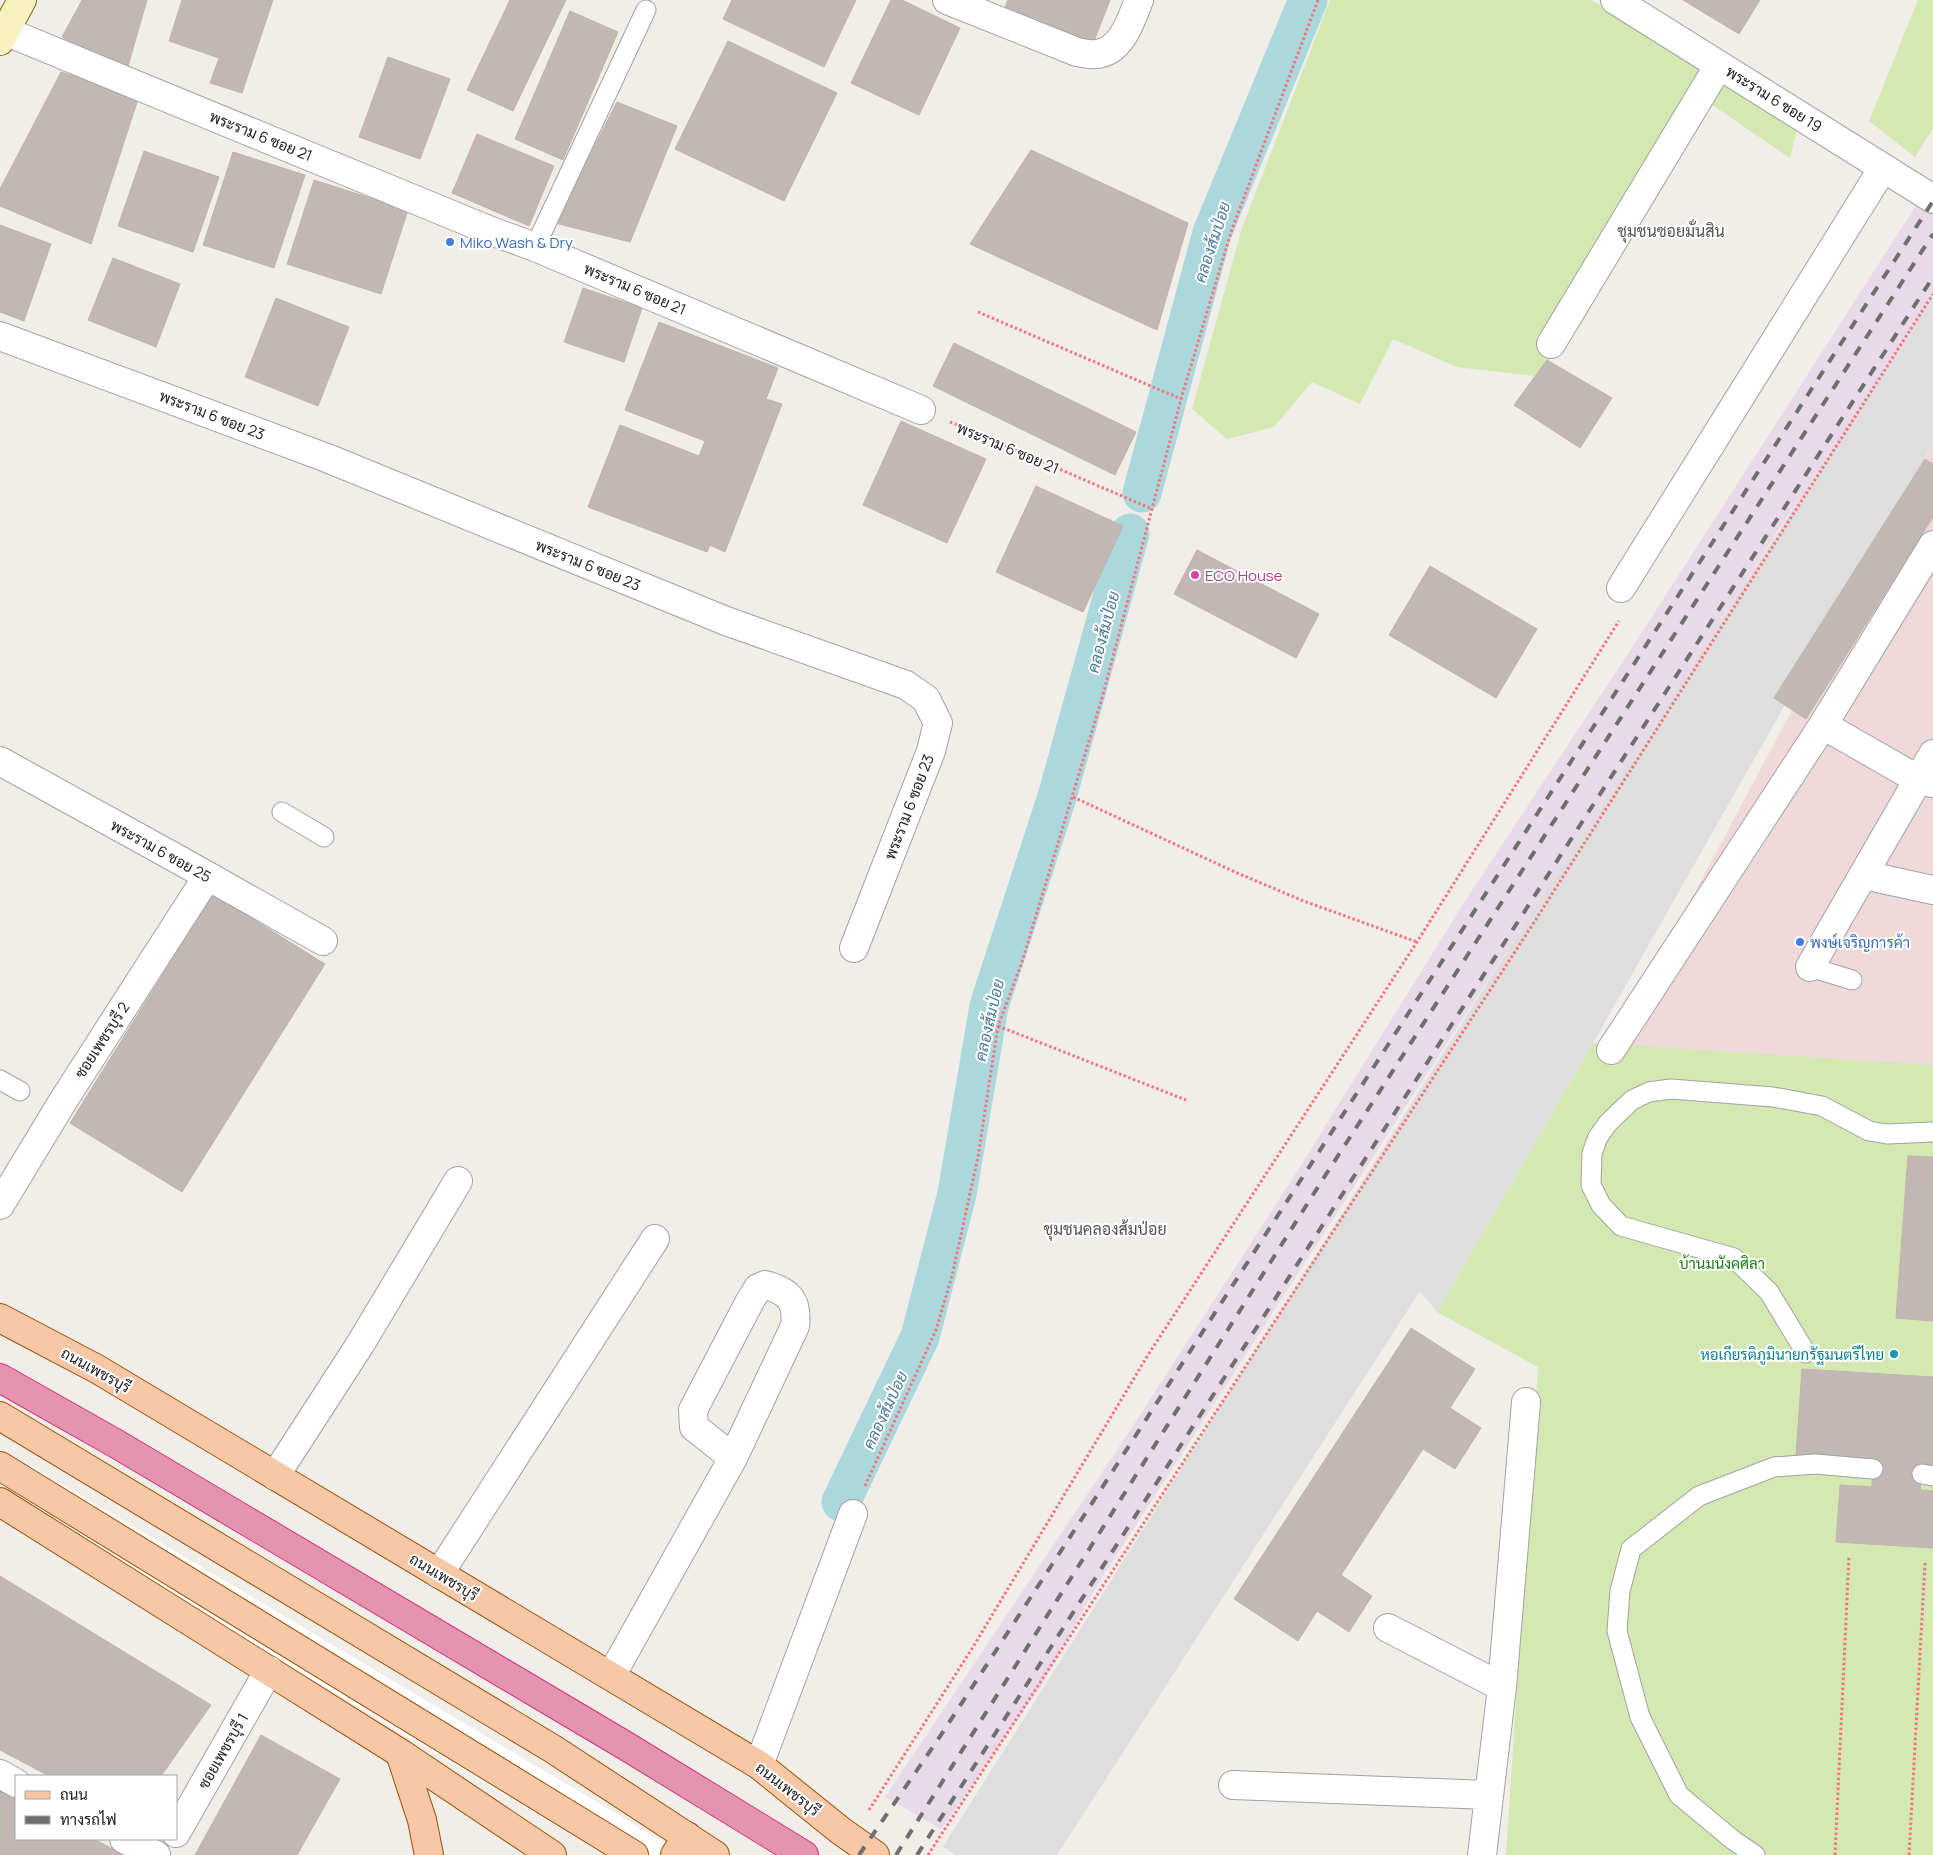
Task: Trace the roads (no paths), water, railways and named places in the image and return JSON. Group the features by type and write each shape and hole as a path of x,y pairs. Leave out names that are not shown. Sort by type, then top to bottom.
{"highway":[{"path":"0,1378 115,1443 651,1761 804,1855"}],"main road":[{"path":"2,34 22,0"},
{"name":"ถนนเพชรบุรี","path":"0,1318 97,1369 759,1765 875,1855"},
{"path":"0,1416 553,1749 681,1845 715,1855"},
{"path":"11,1473 634,1855"},
{"path":"0,1502 400,1753 552,1855"},
{"path":"400,1753 422,1820 429,1855"}],"street":[{"path":"947,0 1077,52 1097,54 1109,49 1120,40 1131,22 1139,0"},
{"name":"พระราม 6 ซอย 19","path":"1616,0 1933,199"},
{"name":"พระราม 6 ซอย 21","path":"2,34 491,231 535,246 921,410"},
{"path":"1551,344 1719,64"},
{"path":"1622,600 1883,168"},
{"name":"พระราม 6 ซอย 23","path":"0,336 327,458 726,621 906,686 926,699 938,723 931,751 854,948"},
{"path":"1612,1050 1823,725 1933,545"},
{"path":"1823,725 1926,781"},
{"path":"1810,967 1864,875 1926,781 1933,754"},
{"name":"พระราม 6 ซอย 25","path":"0,761 207,877 241,894 322,941"},
{"path":"1864,875 1933,890"},
{"name":"ซอยเพชรบุรี 2","path":"0,1205 63,1101 207,877"},
{"path":"275,1476 360,1344 458,1181"},
{"path":"439,1574 655,1239"},
{"path":"612,1676 733,1458 795,1326 796,1313 792,1300 784,1292 765,1285 758,1288 750,1301 693,1410 694,1427 733,1458"},
{"path":"1482,1855 1502,1687 1526,1402"},
{"path":"759,1765 853,1514"},
{"path":"1388,1628 1502,1687"},
{"name":"ซอยเพชรบุรี 1","path":"178,1829 269,1670"},
{"path":"0,1774 15,1782"},
{"path":"1233,1785 1488,1795"},
{"path":"126,1840 156,1855"},
{"path":"164,1855 172,1840"}],"lane":[{"path":"535,246 646,10"},
{"path":"282,812 324,837"},
{"path":"1810,967 1852,980"},
{"path":"0,1080 20,1091"},
{"path":"1806,1353 1769,1292 1734,1258 1621,1226 1600,1206 1591,1185 1592,1153 1598,1136 1608,1123 1632,1100 1648,1092 1671,1089 1774,1097 1822,1106 1869,1131 1887,1134 1933,1132"},
{"path":"1755,1855 1733,1840 1679,1795 1640,1717 1617,1631 1620,1591 1631,1549 1699,1496 1774,1467 1815,1464 1873,1469"}],"waterway":[{"name":"คลองส้มป่อย","path":"1142,493 1212,233 1308,0"},
{"name":"คลองส้มป่อย","path":"841,1502 920,1337 957,1194 989,1006 1057,797 1130,533"}],"railway":[{"path":"859,1855 937,1741 1085,1514 1933,201"},
{"path":"896,1855 1323,1179 1933,234"},
{"path":"917,1855 1933,277"}],"place":[{"name":"Miko Wash & Dry","path":"450,242"},
{"name":"ECO House","path":"1195,575"},
{"name":"พงษ์เจริญการค้า","path":"1800,942"},
{"name":"หอเกียรติภูมินายกรัฐมนตรีไทย","path":"1894,1354"}],"district":[{"name":"ชุมชนซอยมั่นสิน","path":"1671,231"},
{"name":"ชุมชนคลองส้มป่อย","path":"1105,1229"}],"park label":[{"name":"บ้านมนังคศิลา","path":"1722,1263"}]}
